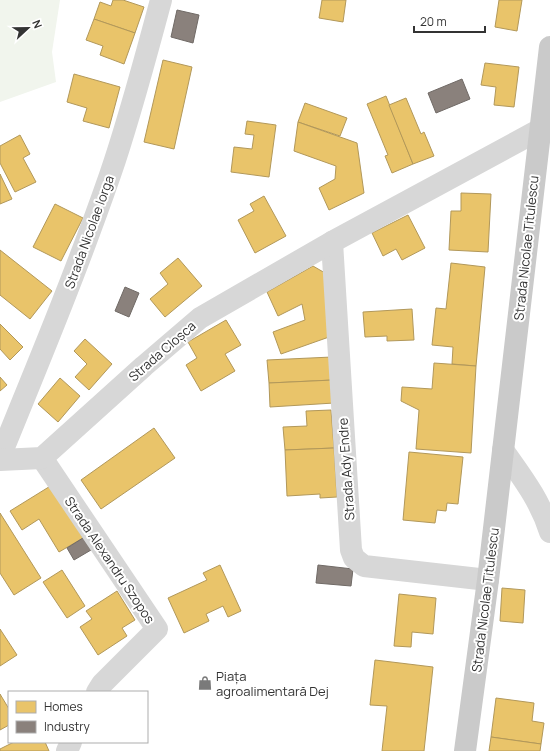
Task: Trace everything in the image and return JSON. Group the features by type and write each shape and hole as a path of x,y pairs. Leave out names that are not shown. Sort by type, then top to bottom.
{"main road":[{"name":"Strada Nicolae Titulescu","path":"465,751 488,580 539,130 550,47"}],"street":[{"name":"Strada Nicolae Iorga","path":"0,457 60,309 111,173 141,76 161,0"},
{"name":"Strada Cloșca","path":"42,458 144,366 200,318 332,242 539,130"},
{"name":"Strada Ady Endre","path":"332,242 351,550 354,558 364,566 488,580"},
{"path":"503,450 534,494 550,532"},
{"path":"0,460 42,458"},
{"name":"Strada Alexandru Szopos","path":"42,458 157,629 102,684 98,691"}],"shaded area":[{"path":"0,0 60,0 52,52 56,82 0,102"}],"building: Homes":[{"path":"113,0 123,0 144,7 135,33 94,19 100,2 111,6"},
{"path":"322,0 346,0 343,22 319,18"},
{"path":"499,0 522,0 517,31 495,27"},
{"path":"94,19 135,33 124,64 100,55 103,46 86,40"},
{"path":"163,60 192,67 174,149 144,142"},
{"path":"485,63 519,67 514,107 494,105 496,87 481,85"},
{"path":"74,74 120,87 109,128 83,121 87,108 67,102"},
{"path":"386,96 413,164 392,173 385,156 388,155 367,104"},
{"path":"406,98 421,134 424,132 434,156 413,164 389,105"},
{"path":"305,103 347,118 340,136 298,122"},
{"path":"247,121 276,125 269,177 231,172 234,147 252,149 254,135 245,134"},
{"path":"298,122 357,143 364,193 329,210 319,188 335,179 336,166 294,151"},
{"path":"20,135 30,154 23,158 36,182 15,192 0,163 0,146"},
{"path":"0,174 12,199 0,204"},
{"path":"461,193 491,194 488,252 449,250 451,211 461,211"},
{"path":"264,196 286,236 255,253 238,220 254,211 250,204"},
{"path":"55,204 83,218 61,261 33,247"},
{"path":"408,215 425,248 402,260 396,249 383,256 372,233"},
{"path":"0,250 52,291 30,319 0,295"},
{"path":"178,258 202,286 165,317 150,299 168,284 160,273"},
{"path":"451,263 485,267 476,366 452,364 453,347 432,345 436,308 446,309"},
{"path":"313,266 325,273 329,337 281,354 273,332 305,320 302,304 278,316 267,292"},
{"path":"412,309 414,340 387,341 387,336 365,337 363,312"},
{"path":"226,320 241,345 225,354 235,371 201,391 186,365 197,358 188,342"},
{"path":"0,324 23,347 10,360 0,349"},
{"path":"85,339 112,364 89,390 75,377 87,364 74,351"},
{"path":"332,357 333,380 269,383 267,360"},
{"path":"434,363 476,366 471,453 416,449 419,410 401,401 402,387 432,389"},
{"path":"0,377 7,385 0,391"},
{"path":"60,378 80,396 58,422 38,404"},
{"path":"333,380 334,403 270,407 269,383"},
{"path":"331,410 334,448 285,450 283,427 307,426 306,411"},
{"path":"154,428 175,458 101,509 81,480"},
{"path":"334,448 337,497 320,498 320,494 287,496 285,450"},
{"path":"409,452 463,457 458,504 447,503 446,511 437,510 435,523 403,520"},
{"path":"52,485 83,538 59,552 39,519 22,530 10,511"},
{"path":"0,513 41,578 14,595 0,573"},
{"path":"220,565 241,611 228,617 223,606 206,614 209,621 184,633 168,598 207,580 203,573"},
{"path":"62,570 85,606 67,618 43,582"},
{"path":"502,588 525,590 523,623 500,621"},
{"path":"117,591 135,620 122,628 127,636 98,655 80,627 92,619 86,611"},
{"path":"399,594 436,598 433,634 412,632 411,647 394,646"},
{"path":"0,629 17,655 0,666"},
{"path":"375,660 433,667 424,751 382,751 387,706 370,705"},
{"path":"0,694 8,707 8,726 0,730"},
{"path":"496,698 534,703 532,721 544,723 541,744 491,737"},
{"path":"491,737 541,744 540,751 489,751"},
{"path":"12,743 45,743 49,751 0,751 0,749"}],"building: Industry":[{"path":"177,10 199,15 193,43 171,37"},
{"path":"462,79 470,99 436,113 428,93"},
{"path":"125,287 139,293 129,317 115,311"},
{"path":"83,538 91,550 74,560 67,548"},
{"path":"318,565 353,569 351,586 316,583"}],"place":[{"name":"Piața agroalimentară Dej","path":"205,683"}]}
